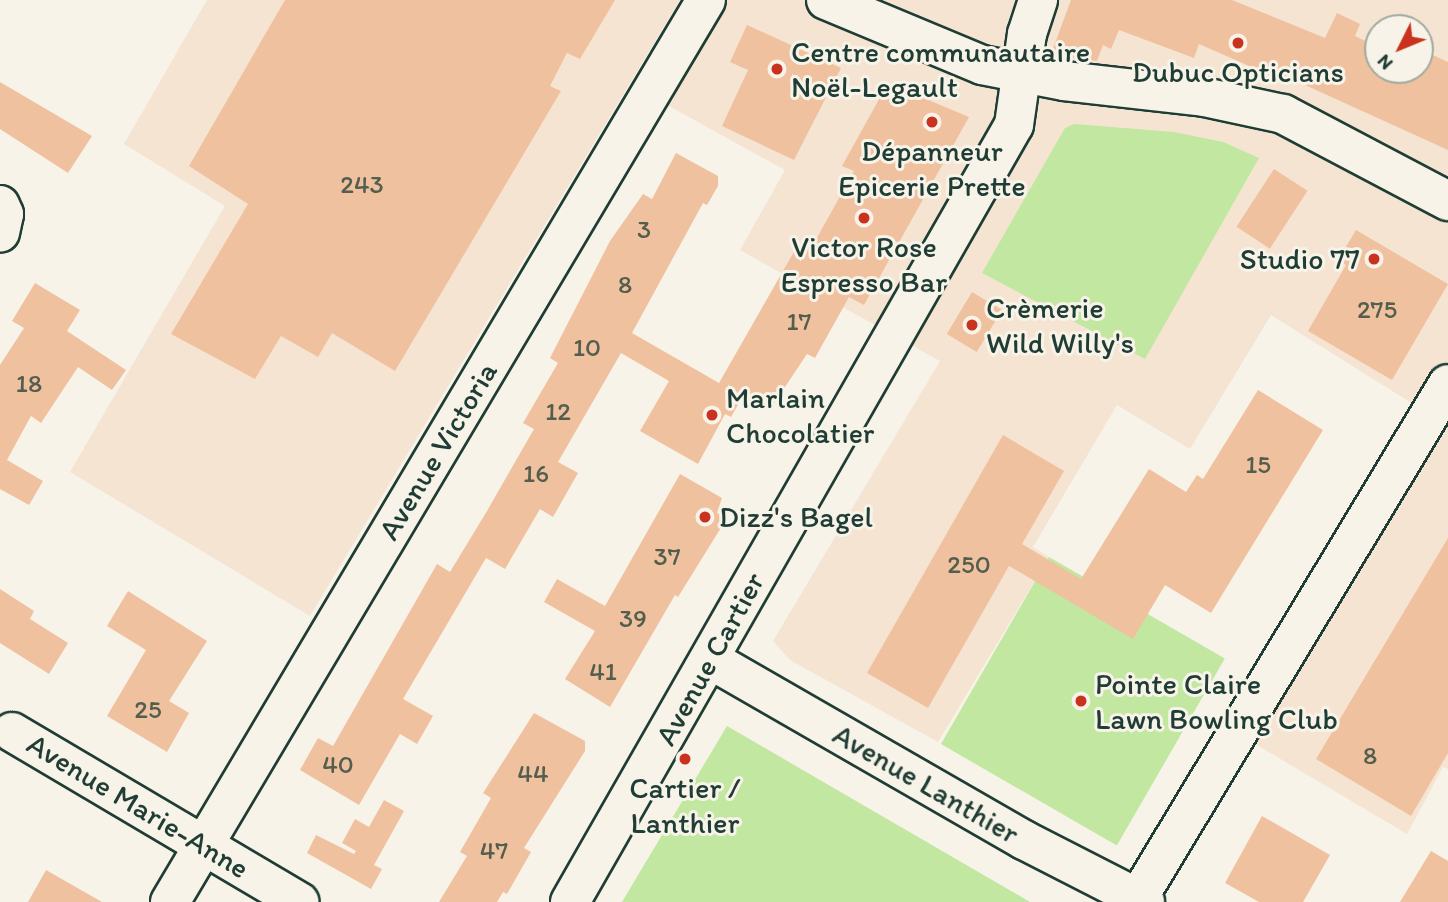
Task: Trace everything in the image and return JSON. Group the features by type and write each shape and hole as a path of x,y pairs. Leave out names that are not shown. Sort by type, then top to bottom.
{"street":[{"name":"Avenue Victoria","path":"170,902 706,0"},
{"path":"826,0 982,65 1021,74 1203,97 1273,111 1324,132 1448,201"},
{"name":"Avenue Cartier","path":"570,902 711,660 1014,125 1027,34 1038,0"},
{"path":"1142,900 1448,384"},
{"name":"Avenue Lanthier","path":"711,660 1024,840 1142,900"},
{"name":"Avenue Marie-Anne","path":"12,732 299,902"}],"shaded area":[{"path":"207,0 680,0 310,616 70,472 225,206 124,144"},
{"path":"706,0 1448,0 1448,769 1443,767 1407,834 1235,732 1429,414 1271,315 1190,449 1117,405 1033,547 1049,557 938,742 790,660 773,641 940,361 740,250 785,170 649,95"}],"green space":[{"path":"1074,124 1174,132 1223,142 1259,158 1145,359 982,273 1065,128"},
{"name":"Pointe Claire Lawn Bowling Club","path":"1049,557 1225,659 1117,846 941,744"},
{"path":"727,726 1030,902 622,902"}],"building":[{"path":"285,0 615,0 580,59 567,53 550,86 561,91 395,371 332,333 318,357 281,336 255,379 171,334 248,204 189,166"},
{"path":"1071,0 1232,0 1325,38 1337,13 1360,24 1355,36 1364,40 1364,84 1434,84 1434,56 1448,62 1448,150 1283,75 1281,80 1199,44 1194,58 1119,30 1111,49 1103,45 1097,61 1051,54"},
{"path":"747,25 841,68 794,160 722,126 748,70 730,62"},
{"path":"0,82 92,136 68,173 0,129"},
{"path":"888,83 969,117 864,305 849,297 815,358 807,354 769,411 743,396 731,417 725,414 698,464 640,431 669,381 621,353 558,462 578,473 553,517 540,509 505,569 486,558 403,699 433,716 417,744 400,734 359,805 300,770 318,738 333,746 437,564 450,572 534,429 523,423 558,363 550,358 610,241 643,194 652,199 676,153 718,176 718,186 707,205 703,203 632,333 719,383 799,243 813,245 854,171 842,166"},
{"path":"1274,169 1308,191 1270,249 1236,227"},
{"path":"1356,230 1448,284 1392,380 1308,331 1346,265 1338,260"},
{"path":"35,283 80,310 67,331 126,370 112,390 78,367 41,423 31,416 7,460 43,481 29,505 0,489 0,365 24,328 12,321"},
{"path":"972,292 1002,310 977,352 947,334"},
{"path":"1258,390 1323,430 1211,613 1165,585 1133,639 1009,566 928,708 867,673 1003,435 1064,471 1022,544 1081,579 1149,469 1186,492 1197,475 1203,479"},
{"path":"680,474 722,498 717,513 727,518 678,597 675,595 610,707 565,679 595,631 544,602 557,579 605,606"},
{"path":"1448,538 1448,753 1411,816 1316,759"},
{"path":"0,589 34,611 30,619 68,643 49,674 0,643"},
{"path":"128,591 207,641 169,701 189,713 167,752 107,716 146,650 107,626"},
{"path":"534,713 585,741 585,751 524,848 531,852 507,894 503,892 497,902 439,902 467,856 460,852 491,798 483,793"},
{"path":"384,800 404,811 374,865 382,869 371,889 307,853 316,835 354,854 356,851 342,843 355,819 369,827"},
{"path":"1262,816 1330,855 1303,902 1259,902 1225,883"},
{"path":"1431,851 1448,861 1448,902 1400,902"},
{"path":"46,870 102,902 28,902"}],"place":[{"name":"Dubuc Opticians","path":"1238,43"},
{"name":"Centre communautaire Noël-Legault","path":"777,69"},
{"name":"Dépanneur Epicerie Prette","path":"932,122"},
{"name":"Victor Rose Espresso Bar","path":"864,218"},
{"name":"Studio 77","path":"1374,259"},
{"name":"Crèmerie Wild Willy's","path":"972,325"},
{"name":"Marlain Chocolatier","path":"712,415"},
{"name":"Dizz's Bagel","path":"705,517"},
{"name":"Pointe Claire Lawn Bowling Club","path":"1081,701"},
{"name":"Cartier / Lanthier","path":"685,759"}]}
